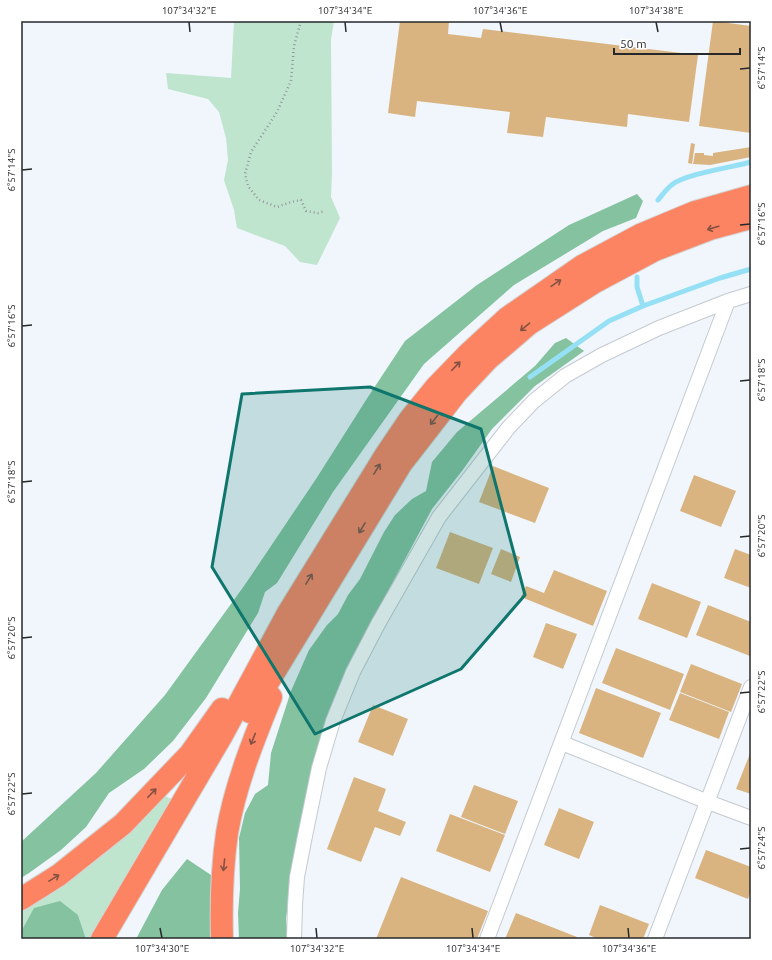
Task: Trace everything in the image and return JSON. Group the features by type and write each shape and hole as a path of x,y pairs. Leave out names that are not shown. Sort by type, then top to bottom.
{"highway":[{"path":"21,899 59,875 122,824 190,754 288,613 385,456 410,419 436,387 469,354 507,318 582,266 640,235 695,212 751,196"},
{"path":"117,939 150,878 401,464 457,392 488,359 529,324 595,282 655,250 710,229 751,218"},
{"path":"102,939 221,737 288,613"},
{"path":"222,939 222,881 227,832 236,792 250,746 295,638"}],"street":[{"path":"294,939 298,877 304,841 320,768 333,721 354,672 378,624 439,517 510,427 534,401 565,376 602,355 659,328 728,301 751,294"},
{"path":"487,939 728,301"},
{"path":"655,939 751,687"},
{"path":"562,743 751,818"}],"path":[{"path":"300,21 294,46 291,81 277,112 251,152 245,174 248,186 259,200 277,208 291,202 301,200 306,211 318,214 325,211"}],"highlighted area":[{"path":"370,387 481,429 525,595 461,669 315,734 212,567 242,394"}],"green space":[{"path":"234,21 334,21 331,40 331,197 340,218 317,265 300,262 285,246 237,228 234,210 224,180 228,160 226,138 219,112 208,99 168,89 166,73 231,78"},
{"path":"637,194 643,201 636,218 603,231 514,285 424,364 333,492 277,583 265,592 258,613 206,698 173,741 144,769 109,793 86,827 61,850 21,878 21,842 96,773 165,695 244,586 316,479 405,341 477,285 569,225"},
{"path":"566,338 584,351 535,386 492,429 432,509 342,681 290,893 286,918 288,939 239,939 239,838 245,813 255,794 268,785 271,753 291,691 309,650 327,625 338,614 348,595 360,579 384,532 395,515 412,499 426,491 432,462 457,432 535,366 555,343"},
{"path":"162,795 172,799 90,939 86,939 78,915 22,929 23,939 21,939 21,908"},
{"path":"187,859 217,879 215,939 136,939 162,890"},
{"path":"60,901 78,915 86,939 23,939 22,930 34,908"}],"building":[{"path":"400,21 449,21 448,34 481,38 483,29 698,55 689,122 628,114 627,127 546,117 543,137 507,133 510,112 417,101 415,117 388,113"},
{"path":"713,21 751,26 751,133 699,126"},
{"path":"691,143 695,144 692,164 688,163"},
{"path":"751,147 751,157 710,165 693,164 695,153 704,153 704,155 713,156 713,153"},
{"path":"493,466 549,488 535,523 479,502"},
{"path":"694,475 736,491 721,527 680,511"},
{"path":"450,532 493,548 479,584 436,568"},
{"path":"501,549 520,557 511,582 491,574"},
{"path":"735,549 751,555 751,588 724,578"},
{"path":"554,570 607,591 593,626 521,597 526,586 544,593"},
{"path":"652,583 701,602 687,638 638,619"},
{"path":"708,605 751,622 750,656 696,635"},
{"path":"546,623 577,634 563,669 533,657"},
{"path":"616,648 684,674 670,710 602,683"},
{"path":"691,664 742,684 731,712 680,692"},
{"path":"596,688 661,713 643,758 579,733"},
{"path":"680,693 729,712 719,739 669,720"},
{"path":"373,705 408,719 393,756 358,742"},
{"path":"751,751 751,794 736,789"},
{"path":"354,777 386,789 378,811 406,822 400,836 375,827 361,862 327,849"},
{"path":"474,785 518,801 505,834 461,817"},
{"path":"559,808 594,822 579,859 544,845"},
{"path":"450,814 505,835 490,872 436,851"},
{"path":"706,850 751,867 751,890 748,899 695,878"},
{"path":"401,877 488,911 477,939 376,939"},
{"path":"600,905 649,924 643,939 598,939 589,935"},
{"path":"516,913 577,937 576,939 505,939"}],"waterway":[{"path":"658,200 669,187 679,180 751,162"},
{"path":"530,377 609,321 643,306 720,278 751,269"},
{"path":"637,277 637,287 643,306"}]}
